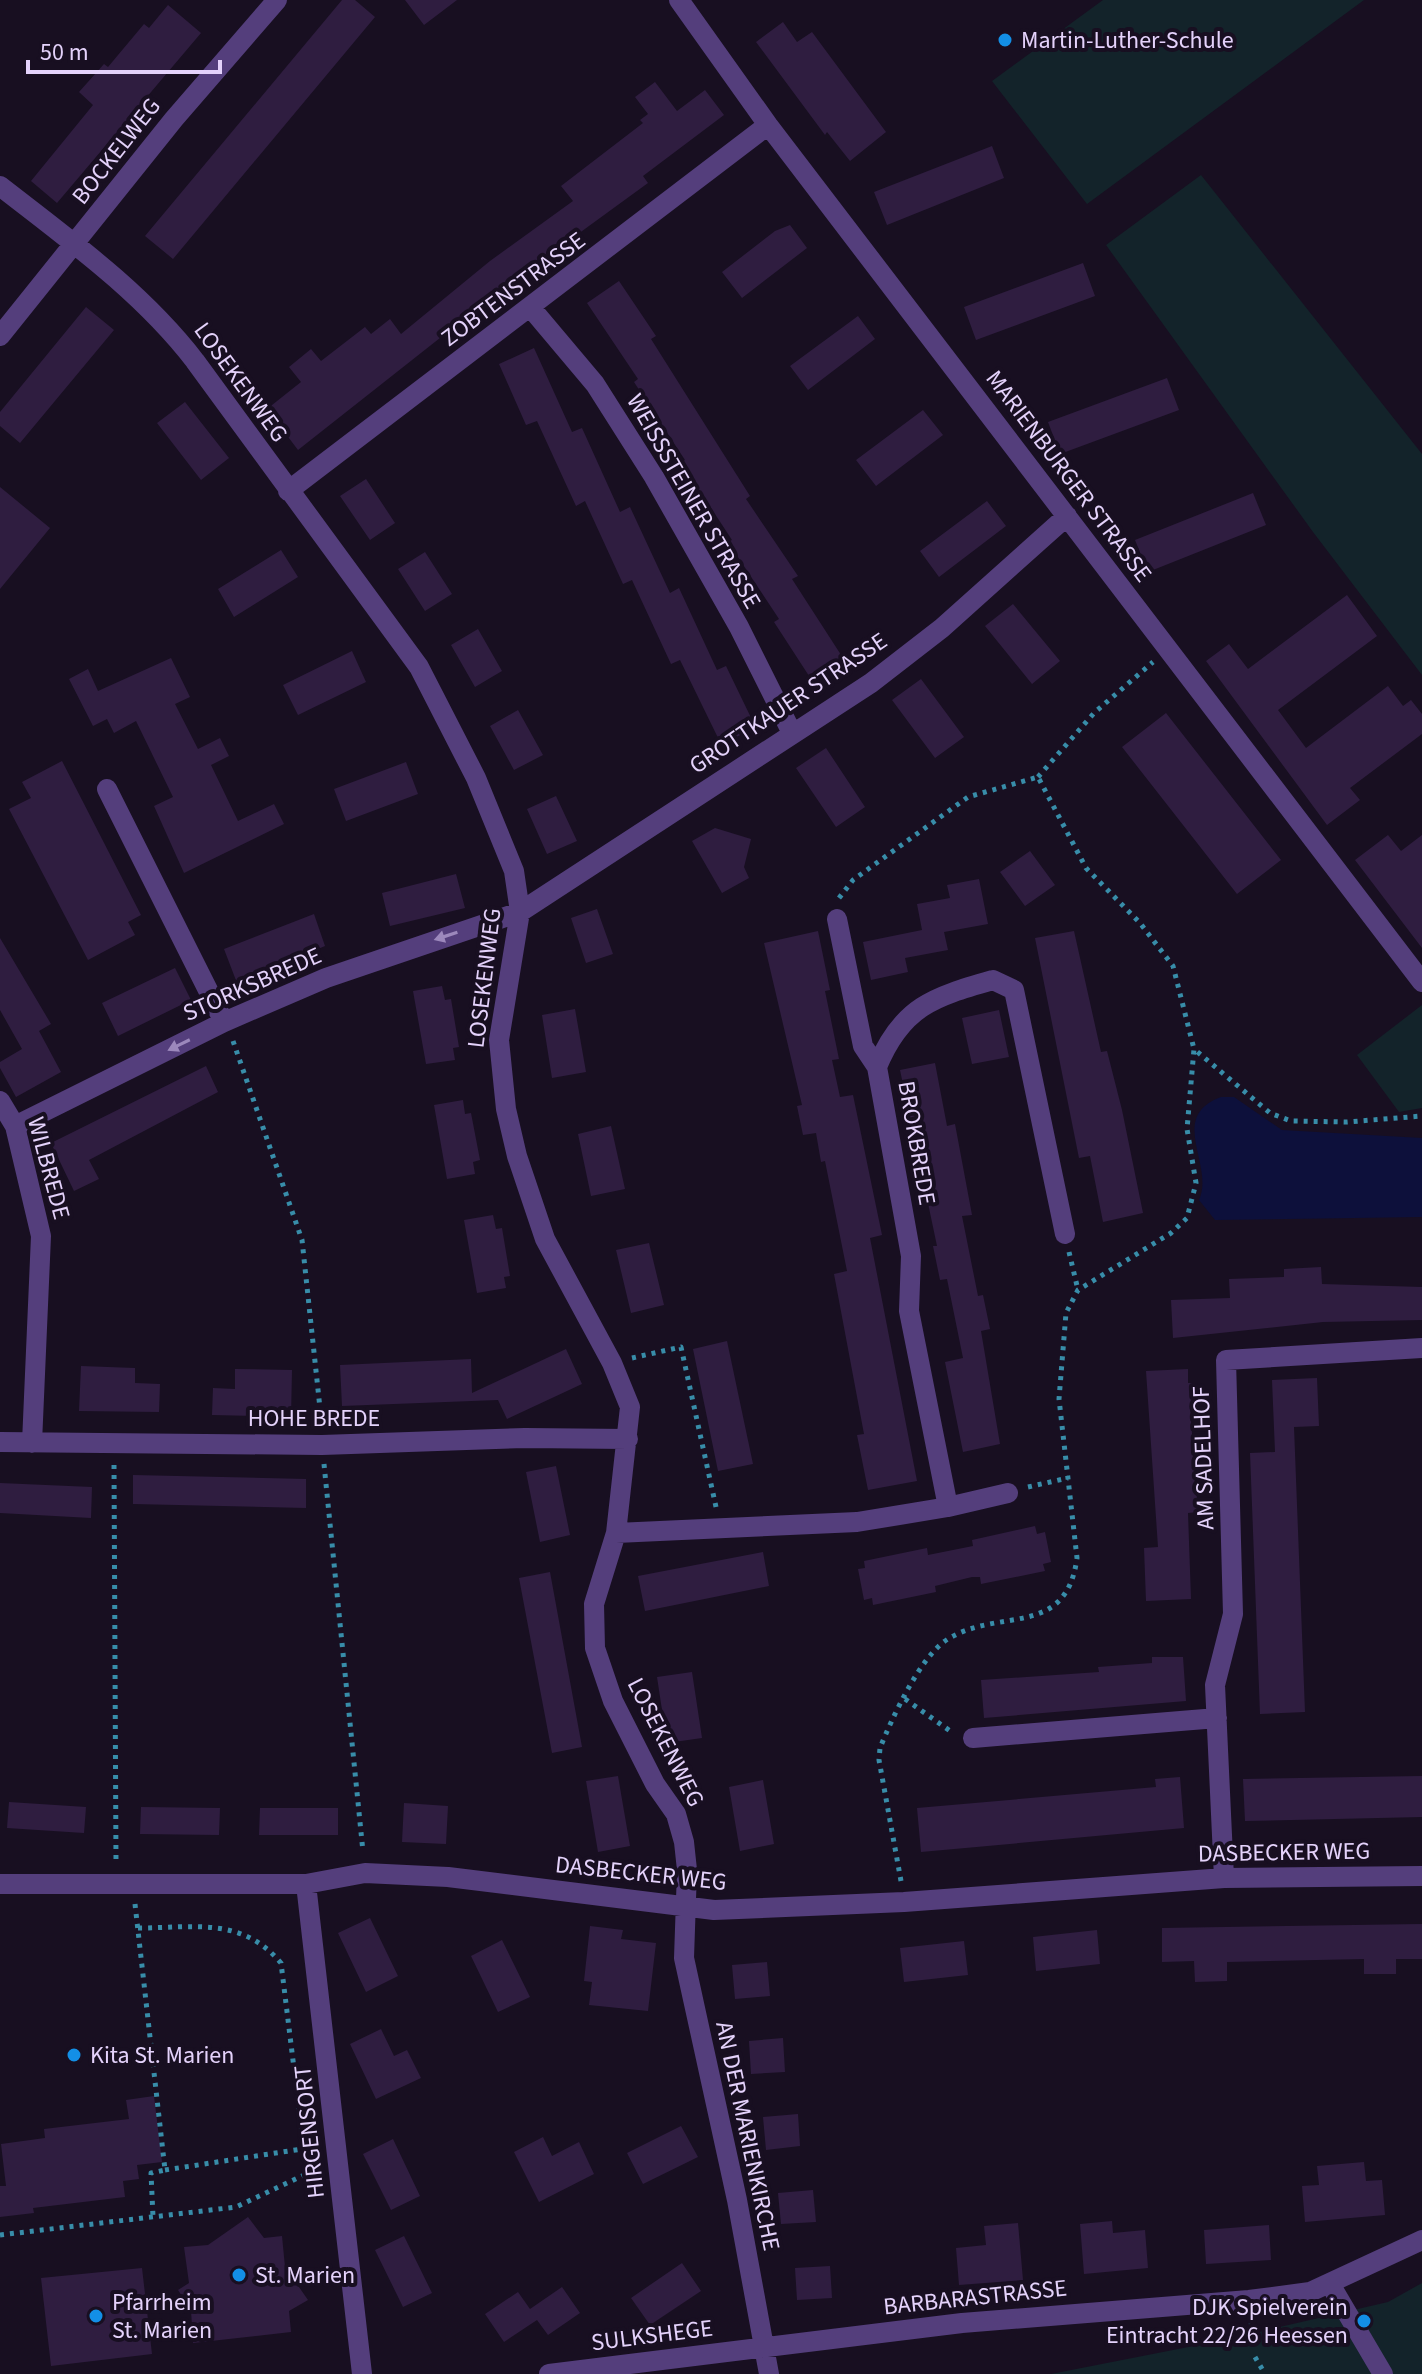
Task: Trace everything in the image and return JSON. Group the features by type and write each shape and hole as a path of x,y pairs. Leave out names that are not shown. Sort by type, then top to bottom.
{"street":[{"name":"BOCKELWEG","path":"0,336 174,119 277,0"},
{"name":"MARIENBURGER STRASSE","path":"679,0 768,125 1422,982"},
{"name":"ZOBTENSTRASSE","path":"288,491 768,125"},
{"name":"LOSEKENWEG","path":"0,186 75,245 171,331 419,667 484,797 514,871 520,912 499,1040 506,1109 517,1156 545,1239 612,1363 630,1407 616,1533 594,1604 595,1648 633,1743 676,1814 686,1856 685,1907"},
{"name":"WEISSSTEINER STRASSE","path":"531,308 595,384 654,477 739,627 792,733"},
{"name":"GROTTKAUER STRASSE","path":"520,912 871,683 942,628 1067,516"},
{"path":"107,789 224,1022"},
{"name":"STORKSBREDE","path":"15,1126 224,1022 326,978 520,912"},
{"path":"837,919 863,1046 877,1067"},
{"name":"BROKBREDE","path":"948,1507 909,1311 911,1256 877,1067 888,1040 922,1004 993,980 1014,990 1065,1234"},
{"name":"WILBREDE","path":"0,1101 15,1126 41,1236 32,1443"},
{"name":"AM SADELHOF","path":"1224,1878 1215,1685 1233,1614 1226,1360 1422,1348"},
{"name":"HOHE BREDE","path":"0,1442 322,1445 525,1438 628,1439"},
{"path":"616,1533 857,1522 948,1507 1008,1493"},
{"path":"973,1738 1217,1718"},
{"name":"DASBECKER WEG","path":"0,1884 306,1884 365,1873 448,1877 714,1910 904,1902 1224,1878 1422,1876"},
{"name":"HIRGENSORT","path":"306,1884 362,2374"},
{"name":"AN DER MARIENKIRCHE","path":"685,1907 684,1958 737,2200 769,2374"},
{"name":"BARBARASTRASSE","path":"762,2346 1063,2313 1249,2300 1310,2292 1422,2240"},
{"path":"1330,2284 1383,2374"},
{"name":"SULKSHEGE","path":"549,2374 762,2346"}],"path":[{"path":"837,919 836,907 842,891 853,880 968,797 1038,777 1094,713 1168,649"},
{"path":"904,1902 879,1760 889,1725 931,1652 947,1639 962,1632 1050,1611 1066,1596 1075,1579 1077,1558 1059,1399 1066,1313 1078,1290 1171,1233 1187,1218 1196,1183 1187,1129 1194,1049 1173,966 1140,923 1086,868 1038,777"},
{"path":"1194,1049 1270,1113 1291,1121 1347,1122 1421,1114"},
{"path":"1065,1234 1078,1290"},
{"path":"612,1363 681,1347 721,1528"},
{"path":"115,1444 112,1559 125,1886 138,1928 165,2170"},
{"path":"1008,1493 1068,1478"},
{"path":"905,1699 944,1729 973,1738"},
{"path":"138,1928 207,1928 246,1933 281,1963 307,2174"},
{"path":"153,2217 151,2173 303,2149 337,2152"},
{"path":"0,2235 236,2207 307,2174 337,2152"},
{"path":"1255,2357 1265,2374"}],"shaded area":[{"path":"1103,0 1364,0 1087,204 992,81"},
{"path":"1201,175 1422,454 1422,675 1313,532 1106,245"},
{"path":"1422,1005 1422,1108 1399,1112 1357,1055"},
{"path":"1221,1097 1234,1097 1282,1130 1422,1138 1422,1217 1215,1220 1199,1200 1202,1172 1195,1129 1197,1117 1205,1106"},
{"name":"DJK Spielverein Eintracht 22/26 Heessen","path":"1422,2283 1422,2374 1051,2374 1224,2340 1388,2302"}],"building":[{"path":"342,0 355,0 375,17 173,259 145,236"},
{"path":"405,0 457,0 424,25"},
{"path":"168,5 201,33 57,203 31,181 93,105 79,92 104,64 108,67 144,24 149,28"},
{"path":"783,22 797,42 812,32 886,132 850,161 827,132 825,135 756,42"},
{"path":"655,82 677,111 705,90 724,115 643,176 648,183 497,293 298,450 267,409 301,382 289,367 311,349 321,361 365,327 371,334 390,319 401,334 490,261 573,201 561,186 643,123 640,120 648,114 635,97"},
{"path":"992,146 1004,178 887,225 874,192"},
{"path":"790,225 807,248 742,298 722,272 775,231"},
{"path":"1083,263 1095,296 976,340 964,307"},
{"path":"619,281 656,336 651,339 750,496 746,499 798,576 792,579 843,658 811,679 774,622 779,619 728,542 732,540 681,462 685,460 634,382 638,379 587,303"},
{"path":"86,307 114,330 20,443 0,426 0,412"},
{"path":"858,316 875,339 808,390 790,366"},
{"path":"534,348 572,432 582,428 620,512 630,507 670,593 679,588 717,670 726,666 756,728 721,744 680,660 671,664 632,580 623,584 585,501 576,506 537,421 526,425 499,364"},
{"path":"1167,378 1179,410 1060,454 1048,422"},
{"path":"185,402 229,458 201,480 157,423"},
{"path":"923,410 943,435 876,486 856,460"},
{"path":"366,479 395,523 370,540 340,496"},
{"path":"0,487 50,528 0,589"},
{"path":"1253,493 1266,525 1148,572 1135,540"},
{"path":"987,501 1006,526 939,577 920,551"},
{"path":"281,550 298,577 234,617 218,589"},
{"path":"425,552 452,594 425,611 398,569"},
{"path":"1347,595 1377,636 1278,710 1306,748 1388,686 1403,706 1411,700 1422,714 1422,734 1350,788 1360,800 1327,825 1206,661 1229,644 1248,669"},
{"path":"1013,604 1060,661 1032,684 985,626"},
{"path":"478,629 502,671 475,687 451,645"},
{"path":"352,651 366,682 298,715 283,685"},
{"path":"171,658 190,697 175,704 198,749 220,738 229,756 211,765 238,821 274,804 284,824 184,873 154,806 173,797 136,721 114,733 107,719 93,726 69,679 88,669 98,691"},
{"path":"921,679 964,737 935,758 892,700"},
{"path":"518,710 543,755 514,770 490,726"},
{"path":"1166,713 1281,860 1237,894 1122,747"},
{"path":"826,748 865,807 836,827 796,768"},
{"path":"62,761 141,915 128,922 135,935 88,960 9,809 31,798 22,782"},
{"path":"406,762 418,794 346,821 334,789"},
{"path":"556,796 577,841 547,854 527,809"},
{"path":"715,828 751,839 744,867 749,878 722,893 692,841"},
{"path":"1388,835 1401,851 1422,835 1422,948 1355,860"},
{"path":"1030,851 1055,885 1025,906 1000,872"},
{"path":"456,874 465,908 390,926 382,893"},
{"path":"979,879 988,924 944,932 948,950 905,958 908,972 871,980 863,942 922,930 917,904 950,898 947,885"},
{"path":"597,909 613,954 586,963 571,918"},
{"path":"314,914 325,946 237,983 224,949"},
{"path":"818,931 830,990 825,991 839,1059 832,1060 840,1097 853,1095 882,1235 870,1238 917,1481 868,1490 857,1435 864,1434 834,1274 847,1271 825,1161 821,1162 816,1133 803,1135 797,1106 802,1105 764,943"},
{"path":"1074,931 1101,1052 1107,1051 1122,1110 1143,1213 1103,1222 1090,1156 1079,1158 1035,938"},
{"path":"0,938 51,1024 39,1031 61,1072 16,1097 0,1068 0,1062 22,1049 0,1010"},
{"path":"175,968 191,1000 118,1036 102,1003"},
{"path":"442,986 445,1000 451,999 459,1047 453,1048 455,1060 426,1064 413,991"},
{"path":"575,1009 586,1072 552,1078 542,1015"},
{"path":"999,1010 1009,1057 972,1064 962,1018"},
{"path":"935,1063 947,1126 955,1124 972,1215 962,1216 978,1296 983,1295 990,1329 981,1331 1000,1444 963,1452 945,1362 963,1358 947,1279 940,1280 933,1246 937,1246 900,1070"},
{"path":"206,1066 218,1092 89,1160 99,1179 74,1191 51,1143"},
{"path":"463,1100 465,1114 471,1113 480,1160 473,1162 475,1174 447,1179 434,1105"},
{"path":"611,1126 625,1189 591,1196 578,1134"},
{"path":"493,1215 496,1229 502,1228 510,1276 504,1277 506,1288 477,1293 464,1220"},
{"path":"649,1243 664,1305 631,1313 616,1250"},
{"path":"1321,1267 1322,1284 1422,1287 1422,1320 1323,1322 1173,1338 1171,1300 1230,1298 1229,1279 1284,1277 1284,1269"},
{"path":"727,1341 753,1464 718,1471 693,1349"},
{"path":"566,1349 582,1384 507,1419 498,1400 342,1406 340,1365 471,1359 472,1393"},
{"path":"81,1366 135,1368 135,1383 160,1384 159,1412 79,1411"},
{"path":"235,1369 292,1370 291,1417 212,1415 213,1388 235,1389"},
{"path":"1188,1369 1188,1383 1195,1383 1196,1407 1190,1407 1198,1512 1188,1513 1191,1599 1146,1601 1144,1548 1158,1547 1146,1371"},
{"path":"1317,1378 1319,1426 1294,1427 1305,1712 1260,1714 1250,1453 1275,1452 1272,1380"},
{"path":"556,1466 570,1535 540,1542 526,1472"},
{"path":"133,1475 306,1479 306,1508 133,1504"},
{"path":"0,1483 92,1487 91,1518 0,1513"},
{"path":"1035,1526 1037,1534 1045,1532 1051,1562 1043,1564 1045,1571 981,1584 980,1577 972,1577 935,1586 936,1592 873,1605 872,1598 864,1600 858,1569 865,1568 864,1561 927,1548 928,1555 973,1546 972,1540"},
{"path":"763,1552 769,1586 645,1611 638,1576"},
{"path":"550,1572 582,1747 552,1753 519,1578"},
{"path":"1152,1657 1183,1657 1186,1701 984,1718 981,1680 1099,1672 1098,1667 1152,1663"},
{"path":"692,1672 702,1738 667,1743 657,1677"},
{"path":"618,1776 630,1846 598,1852 586,1781"},
{"path":"1422,1776 1422,1817 1245,1821 1243,1779"},
{"path":"1180,1777 1184,1828 921,1852 917,1808 1156,1787 1155,1779"},
{"path":"763,1780 774,1844 740,1851 729,1787"},
{"path":"9,1802 86,1807 84,1833 7,1828"},
{"path":"404,1803 448,1806 446,1844 402,1842"},
{"path":"141,1807 220,1808 219,1835 140,1834"},
{"path":"260,1808 338,1808 338,1835 259,1835"},
{"path":"370,1918 398,1976 366,1992 338,1933"},
{"path":"1422,1924 1422,1959 1396,1959 1396,1974 1364,1974 1364,1959 1227,1962 1227,1981 1195,1982 1194,1961 1162,1962 1162,1928"},
{"path":"590,1926 623,1930 621,1939 656,1943 648,2011 589,2005 592,1982 584,1981"},
{"path":"1097,1930 1100,1964 1036,1971 1033,1937"},
{"path":"502,1940 530,1997 498,2012 471,1956"},
{"path":"964,1941 968,1975 904,1982 900,1948"},
{"path":"767,1962 770,1996 735,1999 732,1965"},
{"path":"381,2029 394,2056 407,2050 421,2078 376,2099 350,2044"},
{"path":"783,2038 785,2072 751,2074 749,2041"},
{"path":"154,2096 162,2162 137,2165 139,2179 123,2181 125,2197 33,2208 34,2213 0,2217 0,2186 6,2186 1,2144 45,2138 44,2129 129,2119 126,2100"},
{"path":"798,2114 800,2146 766,2150 763,2117"},
{"path":"681,2126 698,2157 643,2184 627,2153"},
{"path":"543,2137 552,2156 579,2142 594,2174 539,2202 514,2152"},
{"path":"393,2139 420,2196 391,2210 363,2154"},
{"path":"1364,2162 1366,2181 1382,2180 1385,2215 1305,2222 1302,2186 1319,2185 1317,2166"},
{"path":"813,2190 816,2222 781,2224 778,2193"},
{"name":"St. Marien","path":"248,2217 264,2238 282,2236 285,2267 308,2300 289,2311 291,2332 193,2343 191,2310 178,2290 189,2283 184,2247 208,2245"},
{"path":"1112,2221 1113,2233 1145,2230 1148,2268 1084,2274 1080,2224"},
{"path":"1018,2223 1023,2280 959,2285 956,2248 986,2245 984,2226"},
{"path":"1269,2225 1271,2260 1206,2264 1204,2230"},
{"path":"404,2236 432,2293 403,2307 375,2250"},
{"path":"682,2263 701,2291 650,2325 631,2298"},
{"path":"830,2266 832,2298 797,2300 795,2268"},
{"name":"Pfarrheim St. Marien","path":"142,2268 152,2354 51,2366 41,2278"},
{"path":"562,2287 580,2313 548,2335 537,2320 504,2342 485,2314 518,2292 530,2309"}],"place":[{"name":"Martin-Luther-Schule","path":"1005,40"},
{"name":"Kita St. Marien","path":"74,2055"},
{"name":"St. Marien","path":"239,2275"},
{"name":"Pfarrheim St. Marien","path":"96,2316"},
{"name":"DJK Spielverein Eintracht 22/26 Heessen","path":"1364,2321"}]}
